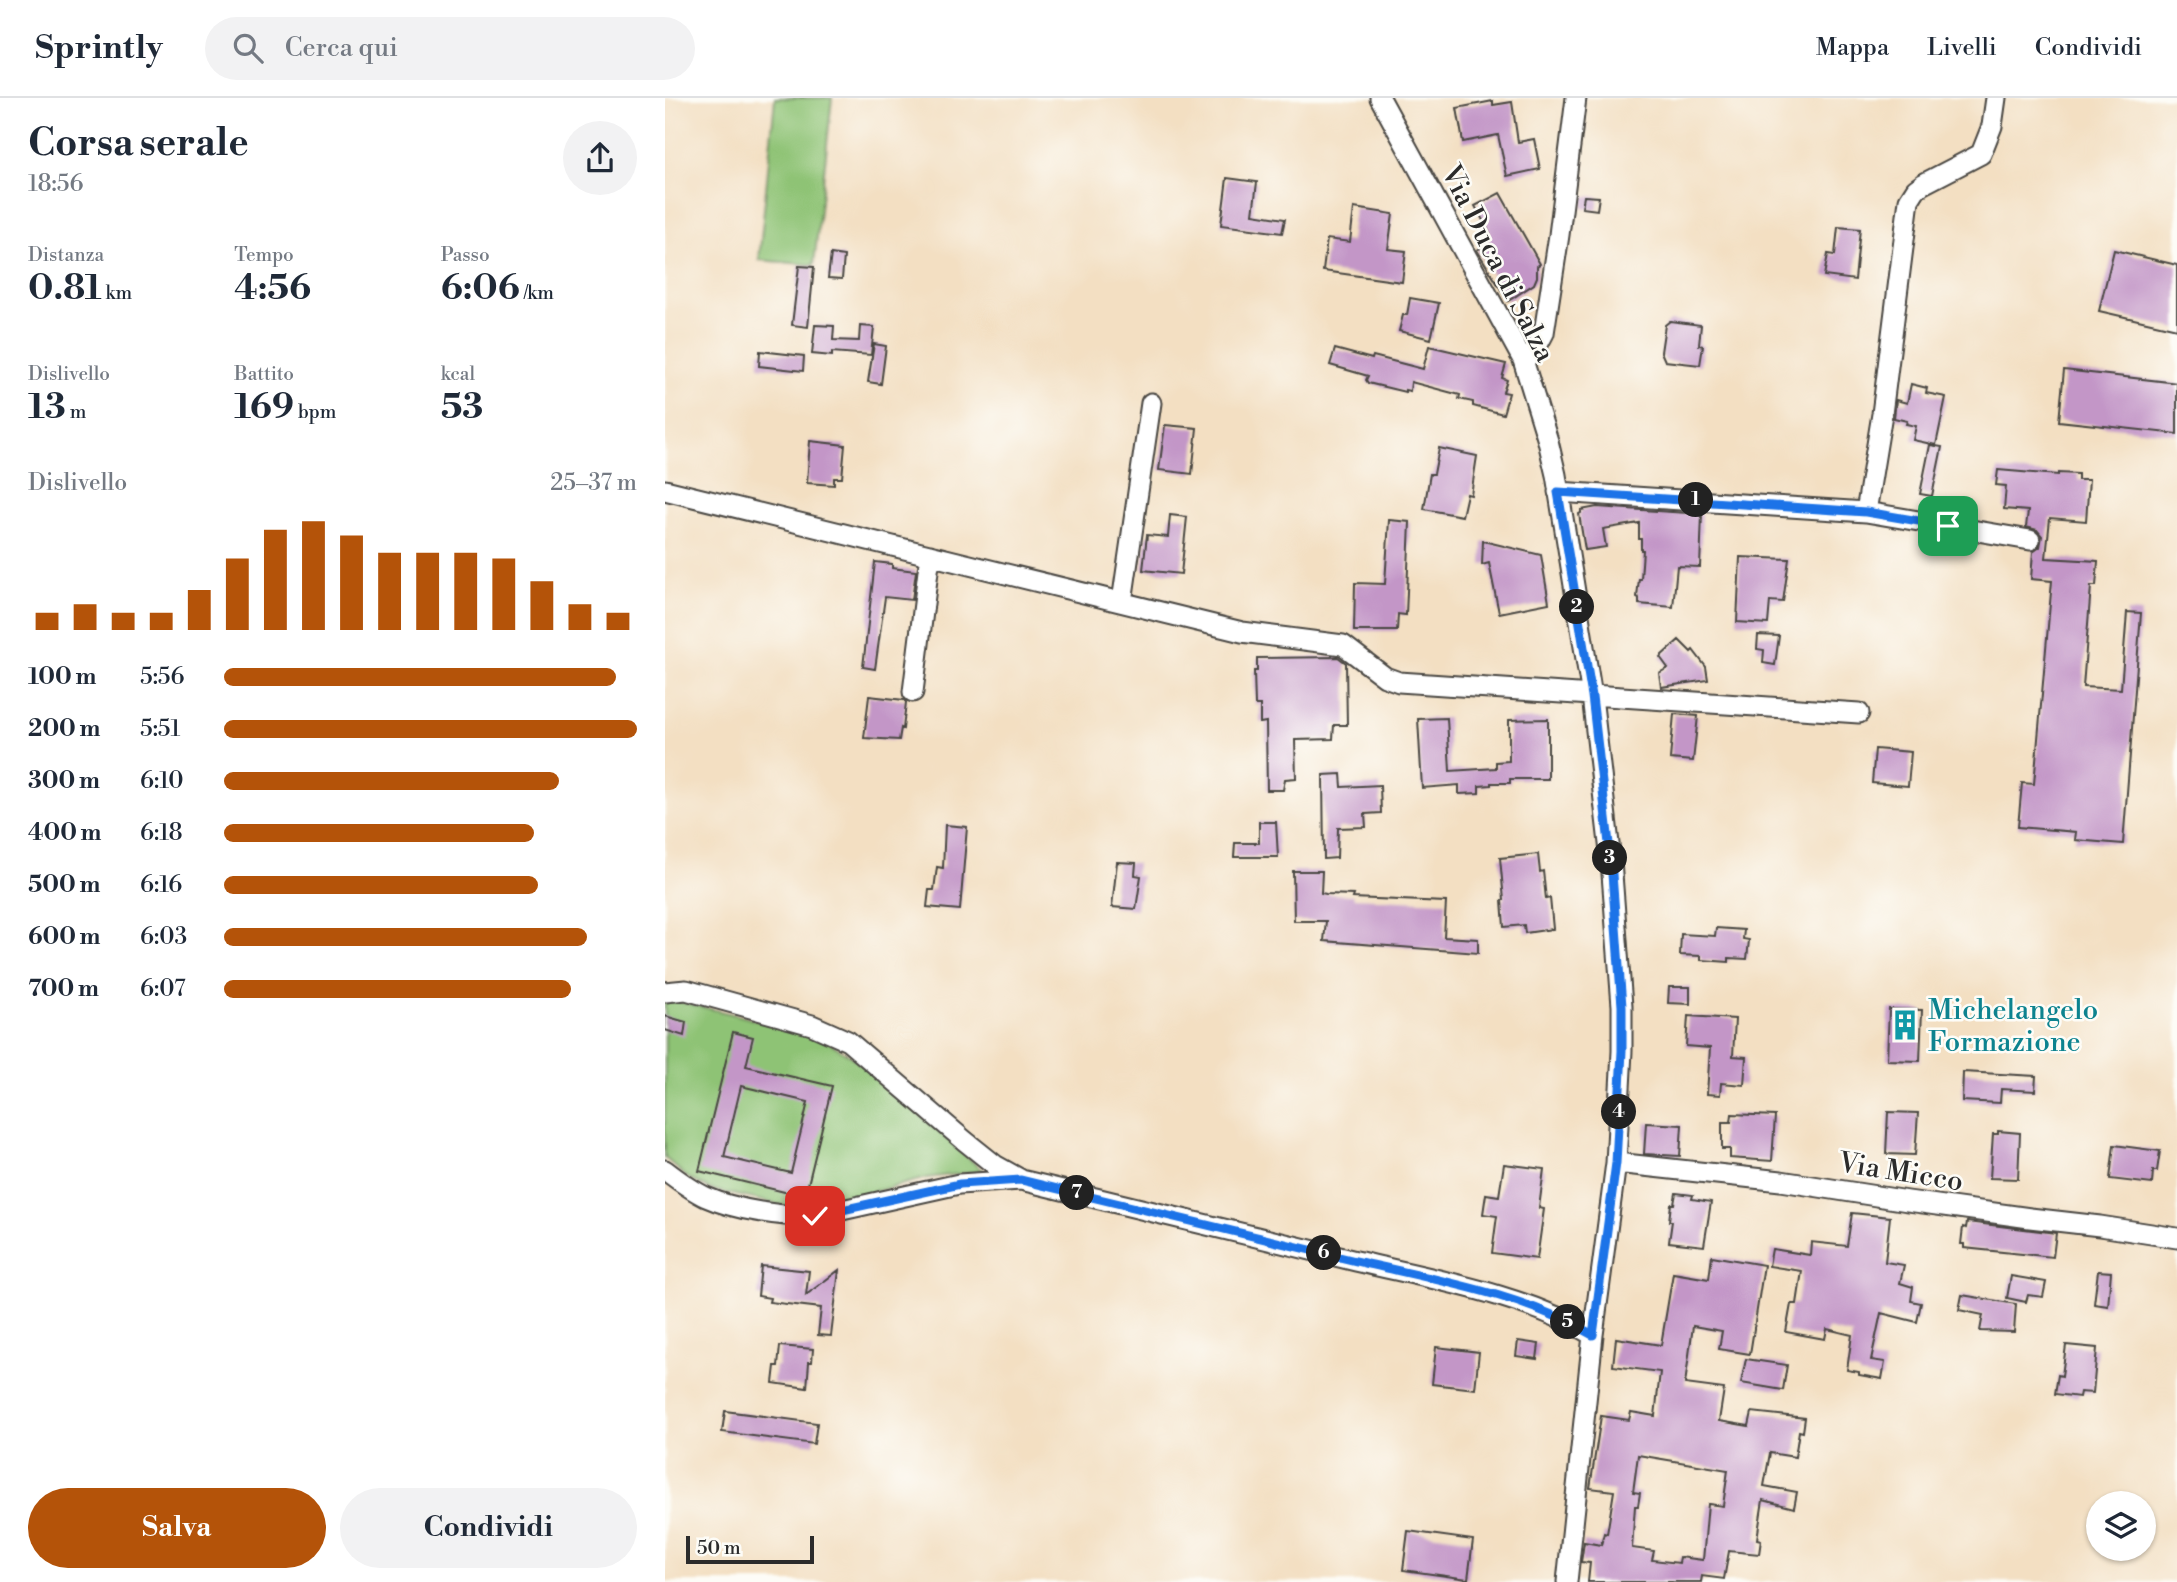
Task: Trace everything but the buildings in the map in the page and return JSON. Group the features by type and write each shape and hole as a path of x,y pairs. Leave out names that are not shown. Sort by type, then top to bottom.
{"street":[{"name":"Via Duca di Salza","path":"1380,98 1523,360 1548,440 1592,696 1611,861 1622,1006 1622,1051 1616,1163 1593,1335 1567,1582"},
{"path":"1523,360 1534,352 1544,333 1576,98"},
{"path":"1866,512 1882,414 1909,200 1916,189 1981,154 1992,127 1996,98"},
{"path":"1122,602 1151,403"},
{"path":"665,490 1242,632 1343,645 1385,677 1399,682 1859,713"},
{"path":"1558,492 1866,512 2030,540"},
{"path":"913,692 930,555"},
{"path":"665,992 686,990 812,1025 848,1041 965,1141 995,1165 1021,1180 1525,1304 1593,1335"},
{"name":"Via Micco","path":"1616,1163 1781,1181 2177,1238"},
{"path":"665,1170 709,1198 743,1208 799,1217 815,1216 960,1184 1021,1180"}],"green space":[{"path":"775,98 832,98 814,265 759,260"},
{"path":"677,1001 827,1041 849,1055 899,1096 983,1171 927,1178 815,1207 794,1208 709,1189 688,1178 665,1158 665,1002"}],"place":[{"name":"Michelangelo Formazione","path":"1905,1025"}],"route":[{"path":"815,1216 960,1184 1021,1180 1525,1304 1593,1335 1616,1163 1622,1006 1611,861 1592,696 1558,492 1866,512 1948,526"}]}
